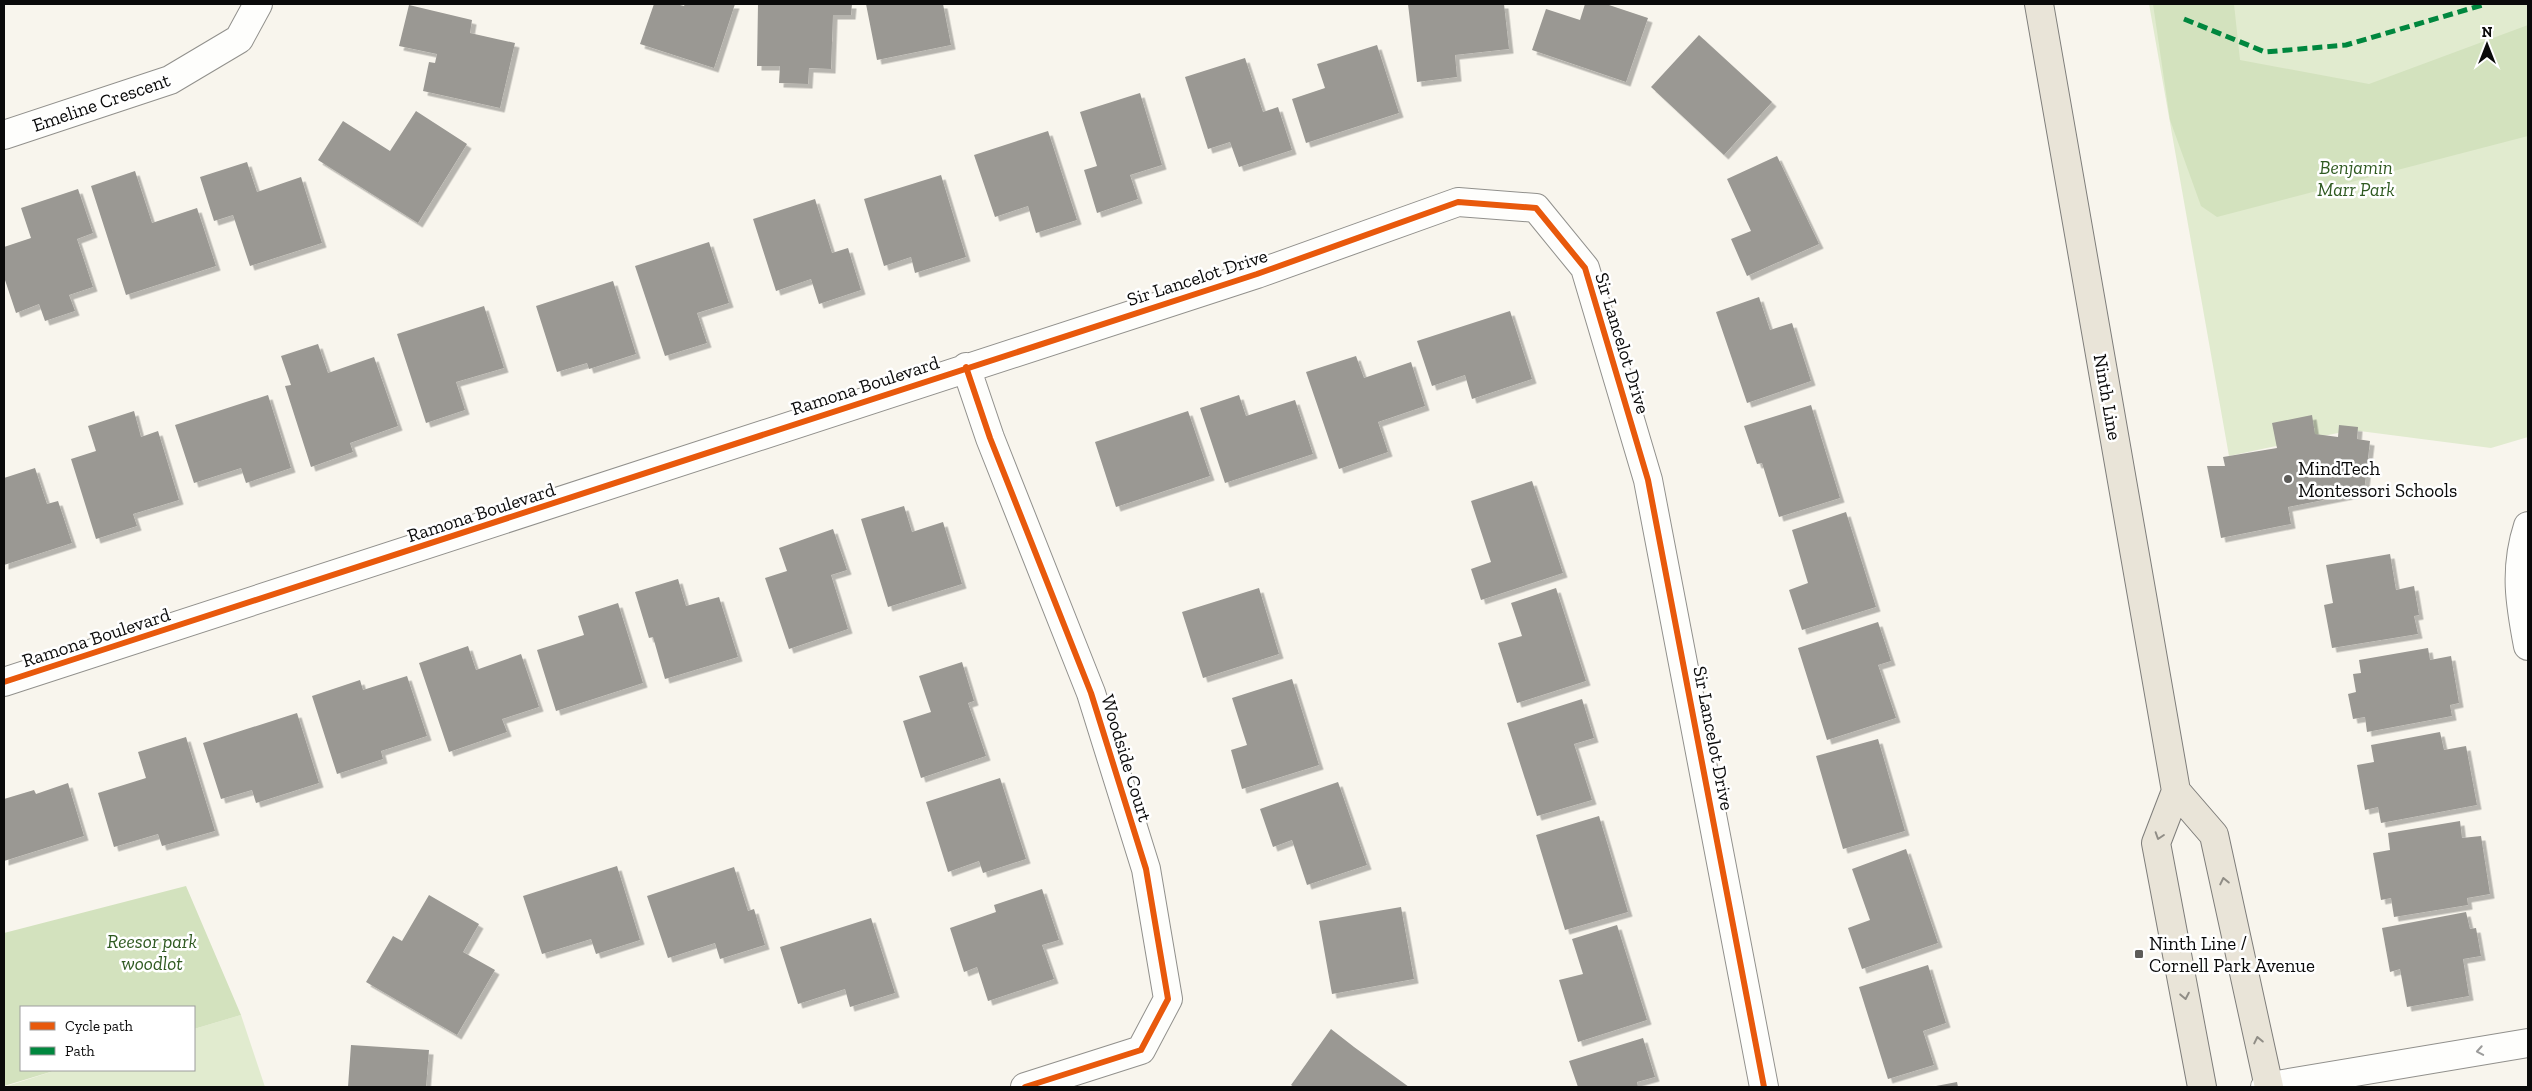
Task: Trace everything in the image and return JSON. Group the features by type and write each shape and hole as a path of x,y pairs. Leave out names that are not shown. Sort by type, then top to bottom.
{"main road":[{"name":"Ninth Line","path":"2039,4 2176,791"},
{"path":"2202,1087 2156,843 2176,791 2214,835 2268,1087"}],"street":[{"name":"Emeline Crescent","path":"4,135 170,80 239,39 258,4"},
{"name":"Sir Lancelot Drive","path":"966,367 1257,274 1458,202 1536,208 1585,268 1648,480 1764,1087"},
{"name":"Ramona Boulevard","path":"4,682 419,548 966,367"},
{"name":"Woodside Court","path":"966,367 990,438 1091,693 1146,870 1168,999 1142,1050 1026,1087"},
{"path":"2528,526 2520,549 2519,599 2528,646"},
{"path":"2268,1087 2528,1043"}],"green space":[{"name":"Benjamin Marr Park","path":"2149,4 2528,4 2528,437 2491,448 2352,430 2229,456"},
{"path":"2153,4 2234,4 2240,60 2369,84 2528,25 2528,136 2217,217 2201,206 2170,120"},
{"name":"Reesor park woodlot","path":"186,886 241,1015 195,1029 195,1006 20,1006 20,1071 54,1071 4,1086 4,933"},
{"path":"241,1015 265,1087 4,1087 54,1071 195,1071 195,1029"}],"building":[{"path":"654,4 684,6 685,4 735,4 714,68 640,44"},
{"path":"758,4 852,4 851,15 833,15 831,69 809,68 808,84 779,83 780,66 757,66"},
{"path":"866,4 943,4 951,45 877,60"},
{"path":"1408,4 1504,4 1509,49 1455,55 1457,77 1417,82"},
{"path":"1585,4 1606,4 1648,18 1626,82 1532,50 1546,9 1580,20"},
{"path":"409,5 472,20 470,33 515,43 500,108 423,91 429,62 435,63 437,54 399,46"},
{"path":"1699,35 1772,102 1724,155 1651,87"},
{"path":"1377,45 1399,113 1306,143 1292,99 1325,88 1317,64"},
{"path":"1245,58 1263,112 1278,107 1292,150 1239,167 1230,142 1208,149 1185,77"},
{"path":"1140,93 1162,165 1130,175 1138,199 1097,213 1084,170 1097,166 1080,112"},
{"path":"416,111 467,144 418,223 318,160 343,121 390,151"},
{"path":"1048,131 1077,220 1036,233 1028,206 995,217 974,155"},
{"path":"1777,156 1819,244 1747,276 1731,239 1751,231 1727,179"},
{"path":"247,162 257,192 301,177 322,243 250,266 233,215 214,221 200,177"},
{"path":"135,171 152,223 197,208 216,266 126,295 91,186"},
{"path":"941,175 966,257 915,273 911,257 884,266 864,199"},
{"path":"78,189 93,233 77,239 93,287 69,295 75,311 45,321 39,304 16,313 4,277 4,247 31,238 21,208"},
{"path":"815,199 832,253 848,248 861,290 819,304 811,279 776,291 753,219"},
{"path":"709,242 729,303 697,313 707,343 665,356 635,266"},
{"path":"613,281 636,354 589,369 587,363 557,372 536,306"},
{"path":"1759,297 1770,330 1792,323 1811,381 1747,403 1716,312"},
{"path":"484,306 504,368 456,382 465,410 426,423 397,334"},
{"path":"1510,311 1532,379 1472,399 1465,375 1432,386 1417,341"},
{"path":"318,344 328,373 374,357 398,426 350,443 353,452 311,467 285,386 291,385 281,356"},
{"path":"1356,356 1364,378 1411,362 1425,406 1378,422 1388,452 1339,469 1306,372"},
{"path":"268,395 291,468 246,483 241,468 194,483 175,425"},
{"path":"1239,395 1246,416 1295,400 1313,454 1225,483 1200,408"},
{"path":"1811,405 1840,498 1779,517 1762,463 1757,464 1744,426"},
{"path":"134,411 141,437 158,431 179,500 133,514 137,526 96,539 71,459 96,451 88,426"},
{"path":"1188,411 1210,476 1116,507 1095,442"},
{"name":"MindTech Montessori Schools","path":"2312,415 2315,434 2338,437 2339,425 2358,427 2357,439 2370,441 2364,492 2288,507 2291,524 2221,538 2207,466 2225,466 2223,457 2277,448 2272,423"},
{"path":"35,468 47,504 58,501 72,543 4,565 4,478"},
{"path":"1532,481 1563,573 1481,600 1471,569 1491,562 1471,501"},
{"path":"904,506 912,532 943,522 962,584 888,607 861,519"},
{"path":"1846,512 1876,607 1802,630 1789,590 1808,583 1792,530"},
{"path":"833,529 847,570 831,575 848,629 789,649 765,578 787,571 779,548"},
{"path":"2390,554 2396,590 2414,586 2419,615 2414,616 2418,634 2332,648 2324,605 2333,603 2326,565"},
{"path":"678,579 686,606 719,597 738,657 665,679 653,637 649,638 635,592"},
{"path":"1259,588 1279,654 1203,678 1182,612"},
{"path":"1556,588 1586,681 1517,703 1498,643 1522,636 1511,603"},
{"path":"618,603 643,683 556,711 537,650 584,635 578,616"},
{"path":"1878,622 1891,661 1878,665 1896,718 1827,740 1798,648"},
{"path":"468,646 476,670 521,654 539,707 502,719 507,732 449,752 419,663"},
{"path":"2428,648 2430,660 2451,656 2459,703 2450,705 2452,716 2367,732 2365,717 2353,719 2348,694 2356,692 2353,674 2361,673 2359,660"},
{"path":"962,662 974,701 968,703 986,756 921,778 903,721 931,712 919,676"},
{"path":"407,676 427,736 381,751 383,759 337,774 312,696 360,680 363,690"},
{"path":"1292,679 1319,765 1242,789 1231,750 1247,745 1232,698"},
{"path":"1582,699 1594,738 1574,744 1592,800 1537,816 1507,723"},
{"path":"297,713 319,783 256,803 252,790 221,799 203,743"},
{"path":"2440,732 2444,750 2466,746 2477,805 2381,823 2378,807 2365,810 2357,765 2374,762 2371,745"},
{"path":"186,737 215,831 162,846 158,834 114,847 98,793 146,778 138,752"},
{"path":"1878,739 1905,831 1843,849 1816,756"},
{"path":"1000,778 1026,859 983,873 979,861 948,872 926,802"},
{"path":"1338,782 1367,865 1307,885 1292,840 1273,847 1260,809"},
{"path":"68,783 84,836 4,861 4,799 34,790 36,794"},
{"path":"1599,816 1628,912 1565,930 1536,835"},
{"path":"2460,821 2462,838 2481,836 2490,894 2467,898 2468,905 2394,917 2391,898 2381,900 2373,853 2390,850 2388,833"},
{"path":"1906,849 1938,943 1862,969 1848,928 1870,920 1852,869"},
{"path":"617,866 640,940 596,954 591,939 542,954 523,896"},
{"path":"734,867 748,911 754,909 765,945 720,959 715,943 668,958 647,896"},
{"path":"1042,889 1059,940 1042,945 1054,979 988,1001 977,967 964,972 950,928 996,912 994,905"},
{"path":"429,895 479,924 463,952 495,970 457,1035 366,982 393,936 402,941"},
{"path":"1401,907 1414,979 1332,994 1319,921"},
{"path":"2466,912 2470,929 2476,928 2481,956 2463,959 2469,996 2407,1007 2400,969 2390,972 2382,928"},
{"path":"871,918 895,993 850,1007 845,989 798,1004 780,947"},
{"path":"1617,925 1647,1020 1578,1042 1559,980 1583,974 1572,939"},
{"path":"1928,965 1946,1023 1923,1031 1934,1065 1888,1079 1859,987"},
{"path":"1331,1029 1409,1087 1294,1087 1291,1085"},
{"path":"1643,1038 1655,1077 1637,1082 1638,1087 1578,1087 1569,1061"},
{"path":"351,1045 429,1050 426,1087 348,1087"},
{"path":"1957,1082 1958,1087 1936,1087 1936,1086"}],"marked path":[{"path":"2184,19 2265,52 2346,45 2486,4"}],"cycle path":[{"path":"4,682 1257,274 1458,202 1536,208 1585,268 1648,480 1764,1087"},
{"path":"966,367 990,438 1091,693 1146,869 1168,999 1141,1050 1025,1087"}],"place":[{"name":"MindTech Montessori Schools","path":"2288,479"},
{"name":"Ninth Line / Cornell Park Avenue","path":"2139,954"}]}
